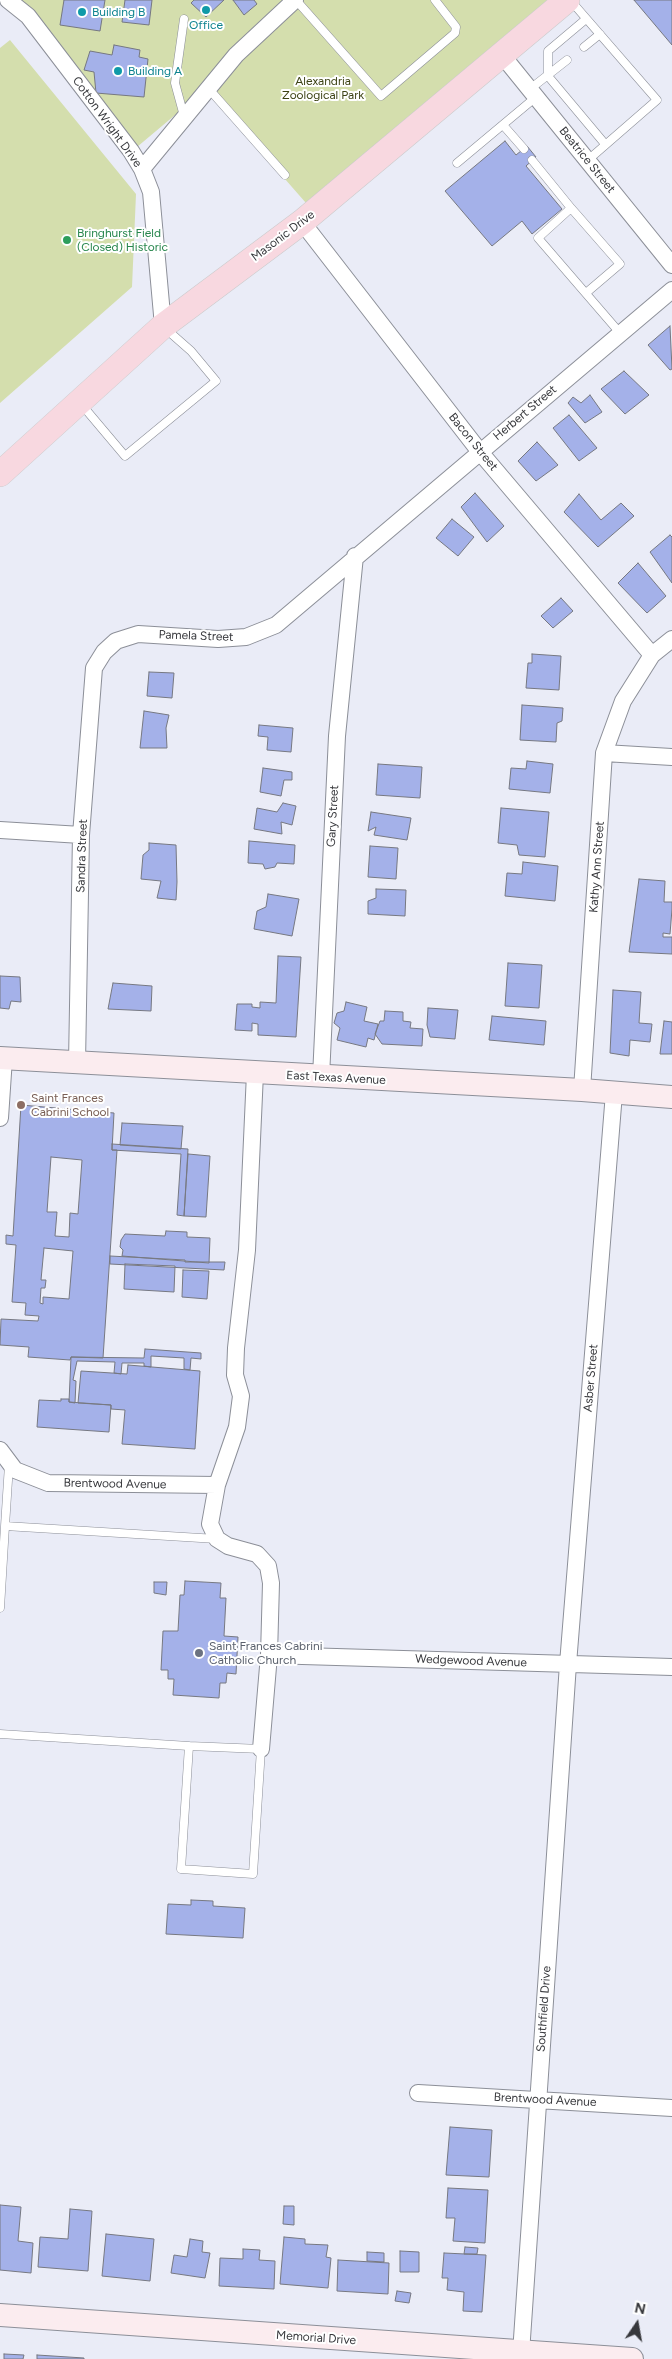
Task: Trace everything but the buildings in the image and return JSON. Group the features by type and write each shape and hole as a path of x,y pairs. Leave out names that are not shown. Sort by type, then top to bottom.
{"main road":[{"name":"Masonic Drive","path":"0,474 163,326 302,222 569,0"}],"street":[{"name":"Cotton Wright Drive","path":"8,0 28,16 131,151 142,169 151,192 163,326"},
{"path":"142,169 236,55 296,0"},
{"name":"Beatrice Street","path":"502,55 672,265"},
{"name":"Bacon Street","path":"302,222 480,452 652,656"},
{"name":"Herbert Street","path":"355,556 672,290"},
{"name":"Pamela Street","path":"104,652 116,641 138,634 218,639 246,637 276,625 355,556"},
{"name":"Gary Street","path":"321,1077 337,736 355,556"},
{"name":"Kathy Ann Street","path":"582,1090 604,753 623,701 652,656 672,639"},
{"name":"Sandra Street","path":"77,1063 81,835 94,668 104,652"},
{"path":"604,753 672,757"},
{"path":"0,830 81,835"},
{"path":"0,1118 2,1058"},
{"name":"East Texas Avenue","path":"2,1058 582,1090 672,1098"},
{"path":"256,1073 247,1250 236,1348 235,1375 241,1396 237,1428 217,1485 210,1524 216,1540 228,1546 257,1554 268,1566 271,1584 269,1655 262,1749"},
{"name":"Asber Street","path":"568,1664 614,1093"},
{"name":"Brentwood Avenue","path":"8,1461 48,1482 217,1485"},
{"name":"Wedgewood Avenue","path":"269,1655 672,1668"},
{"name":"Southfield Drive","path":"521,2353 568,1664"},
{"name":"Brentwood Avenue","path":"418,2092 672,2108"},
{"name":"Memorial Drive","path":"0,2315 521,2353 632,2359"}],"lane":[{"path":"296,0 381,96 455,33 456,27 435,0"},
{"path":"569,0 657,100 588,160"},
{"path":"184,19 175,83 185,118"},
{"path":"586,19 548,51 548,76 605,144"},
{"path":"584,47 600,34"},
{"path":"457,163 503,124 548,76 567,60"},
{"path":"209,89 285,175"},
{"path":"503,124 524,149"},
{"path":"532,160 620,264 586,293"},
{"path":"571,208 538,238 620,333"},
{"path":"79,402 125,456 216,381 191,351 163,326"},
{"path":"0,1608 8,1461"},
{"path":"5,1526 216,1540"},
{"path":"0,1734 262,1749 253,1874 181,1869 189,1746"}],"green space":[{"name":"Alexandria Zoological Park","path":"10,0 556,0 313,211 206,89 137,147"},
{"name":"Bringhurst Field (Closed) Historic","path":"10,40 136,194 132,287 0,403 0,48"}],"place":[{"name":"Office","path":"206,10"},
{"name":"Building B","path":"82,12"},
{"name":"Building A","path":"118,71"},
{"name":"Bringhurst Field (Closed) Historic","path":"67,240"},
{"name":"Saint Frances Cabrini School","path":"21,1105"},
{"name":"Saint Frances Cabrini Catholic Church","path":"199,1653"}]}
